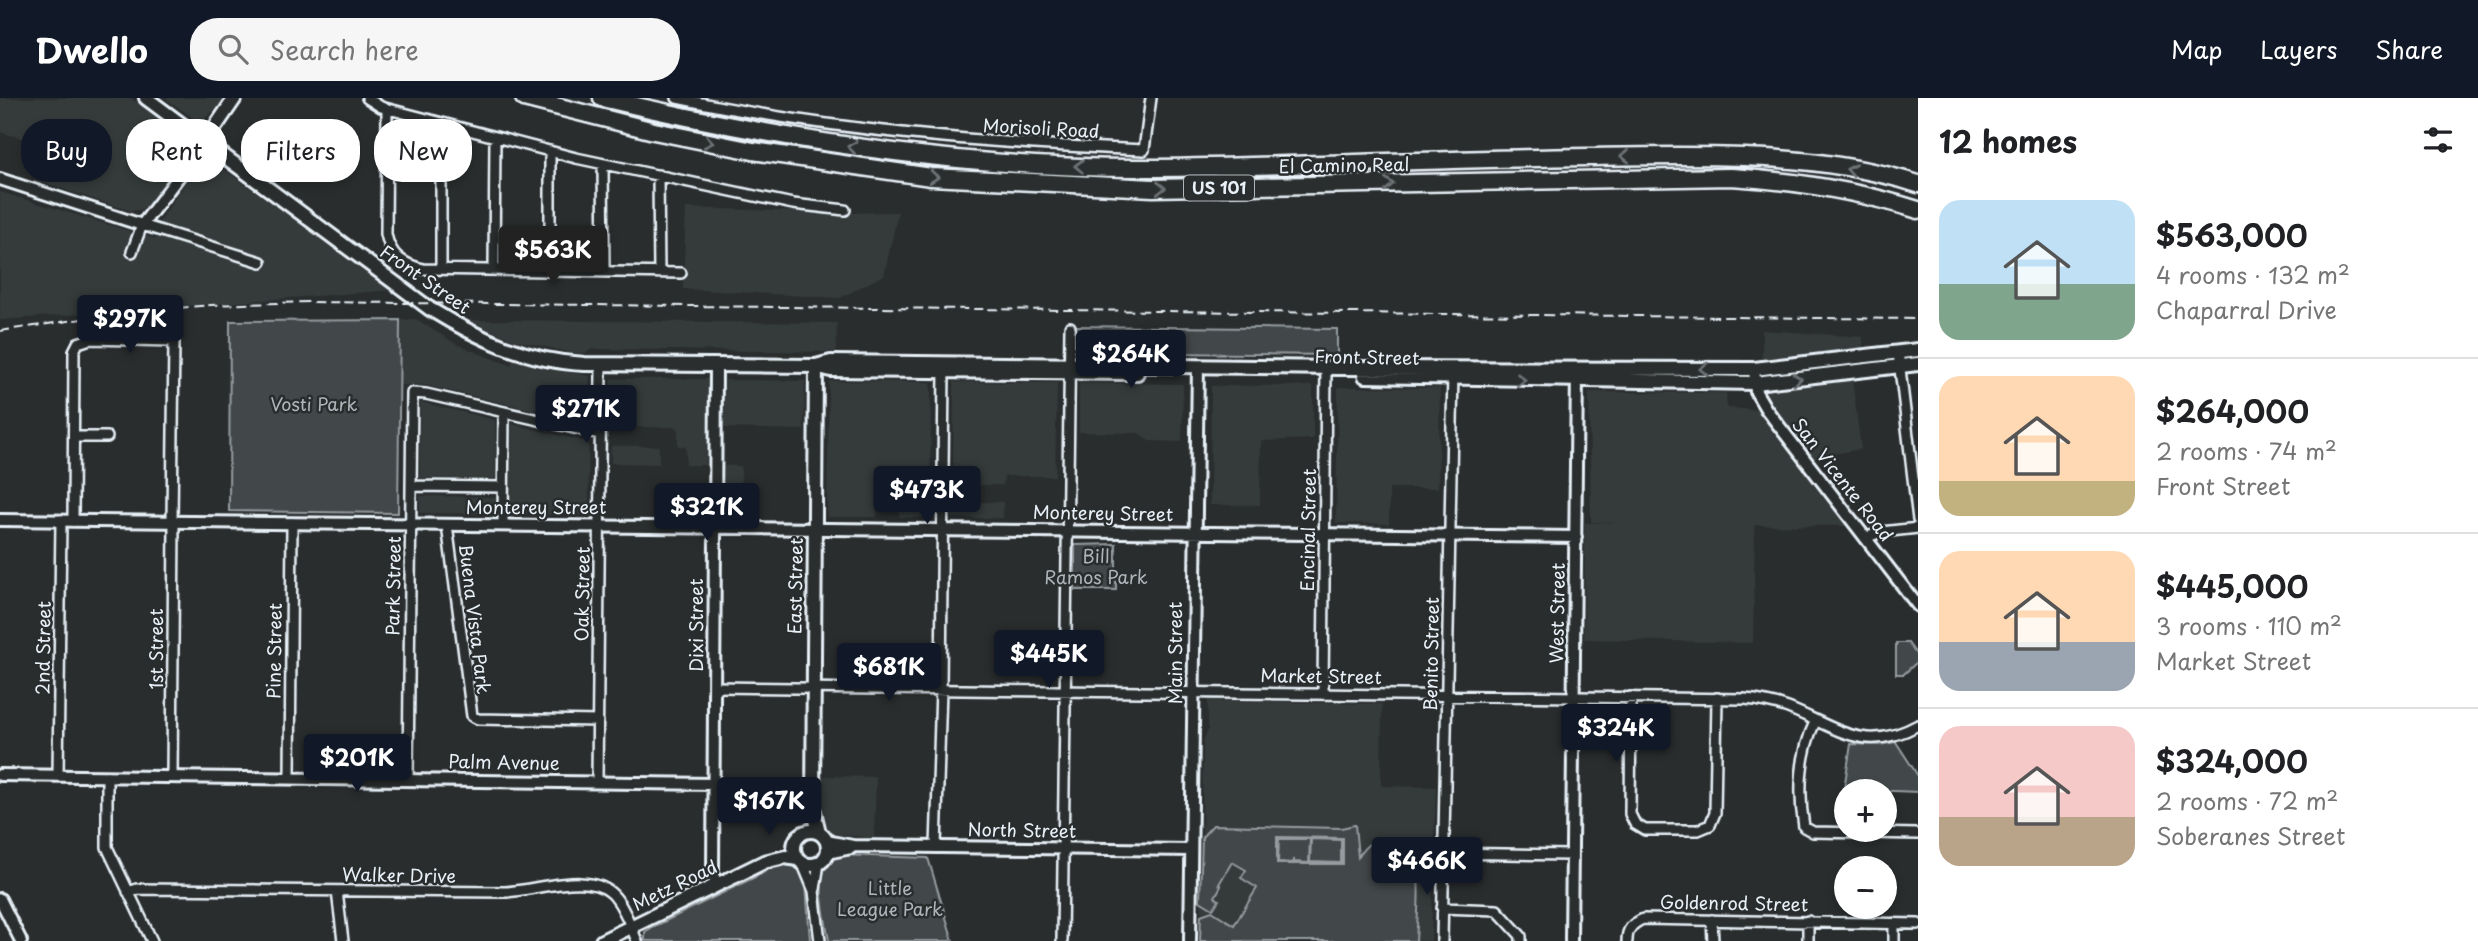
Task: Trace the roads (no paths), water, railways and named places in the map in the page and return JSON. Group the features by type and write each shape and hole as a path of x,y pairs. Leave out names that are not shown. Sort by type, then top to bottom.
{"highway":[{"name":"El Camino Real","path":"524,98 654,131 729,146 931,177 1078,186 1179,188 1731,177 1822,186 1918,210"},
{"name":"El Camino Real","path":"602,98 783,136 883,151 1006,163 1152,168 1670,155 1745,157 1831,166 1918,184"}],"main road":[{"name":"Front Street","path":"146,98 174,119"},
{"path":"221,119 235,98"},
{"name":"Front Street","path":"227,158 430,309 489,341 550,360 601,364 816,366 831,370 944,367 1577,374 1754,369 1918,350"},
{"name":"Front Street","path":"1577,374 1755,383 1918,364"},
{"name":"East Street","path":"816,366 813,807 823,847"},
{"name":"East Street","path":"801,835 813,807"},
{"path":"812,831 823,847 811,865 800,860 795,850 801,835 812,831"},
{"name":"Metz Road","path":"764,862 801,835"},
{"name":"Metz Road","path":"602,941 764,862 785,857 800,860"}],"street":[{"path":"367,98 387,109 426,119"},
{"name":"Morisoli Road","path":"677,98 827,125 922,136 1144,150 1151,98"},
{"path":"387,109 386,234 397,258 413,267 681,273"},
{"path":"472,130 603,164 793,204 845,210"},
{"path":"494,270 495,136"},
{"path":"550,151 550,271"},
{"path":"603,164 604,272"},
{"path":"658,175 659,273"},
{"path":"0,179 261,262"},
{"path":"132,252 142,225 175,182"},
{"path":"441,269 442,182"},
{"path":"1062,941 1070,327"},
{"name":"2nd Street","path":"58,776 67,521 74,437 74,351 78,343 90,339 174,341"},
{"name":"1st Street","path":"172,777 174,341"},
{"path":"1898,352 1918,520"},
{"name":"Oak Street","path":"597,782 601,364"},
{"name":"Dixi Street","path":"716,365 713,873 716,885"},
{"path":"936,847 941,689 944,367"},
{"name":"San Vicente Road","path":"1754,369 1756,392 1766,409 1918,606"},
{"name":"Main Street","path":"1190,941 1198,370"},
{"name":"Encinal Street","path":"1322,692 1326,371"},
{"name":"Benito Street","path":"1442,941 1453,373"},
{"name":"West Street","path":"1571,941 1577,374"},
{"name":"Park Street","path":"408,779 412,393 504,413"},
{"path":"503,525 504,413 600,434"},
{"path":"74,437 107,436"},
{"path":"411,486 503,487"},
{"name":"Monterey Street","path":"0,520 1576,537"},
{"name":"Pine Street","path":"290,778 292,523"},
{"name":"Buena Vista Park","path":"447,525 472,716 478,719 598,721"},
{"path":"1865,538 1881,532 1918,528"},
{"name":"Market Street","path":"715,687 1717,698 1775,704 1847,735 1867,738 1899,734 1918,725"},
{"path":"1631,697 1630,814 1635,824 1644,830 1698,831 1710,825 1715,813 1717,698"},
{"path":"1815,722 1806,740 1803,754 1801,812 1804,827 1814,832 1918,834"},
{"name":"Palm Avenue","path":"0,775 715,784"},
{"path":"107,776 107,848 152,941"},
{"path":"814,891 823,847"},
{"name":"North Street","path":"823,847 1191,850"},
{"path":"1444,853 1570,855"},
{"path":"800,860 814,891 820,941"},
{"name":"Walker Drive","path":"128,892 137,889 505,892 591,883 602,886 615,896 637,941"},
{"path":"337,891 343,941"},
{"path":"0,899 20,941"},
{"path":"1442,908 1497,910 1521,936 1521,941"},
{"name":"Goldenrod Street","path":"1628,941 1627,933 1634,923 1643,919 1918,924"},
{"path":"1712,920 1713,941"},
{"path":"1808,921 1808,941"},
{"path":"1894,924 1894,941"}],"railway":[{"path":"0,331 116,314 210,305 309,302 1918,319"}],"park label":[{"name":"Vosti Park","path":"314,405"},
{"name":"Bill Ramos Park","path":"1096,567"},
{"name":"Little League Park","path":"890,899"}]}
